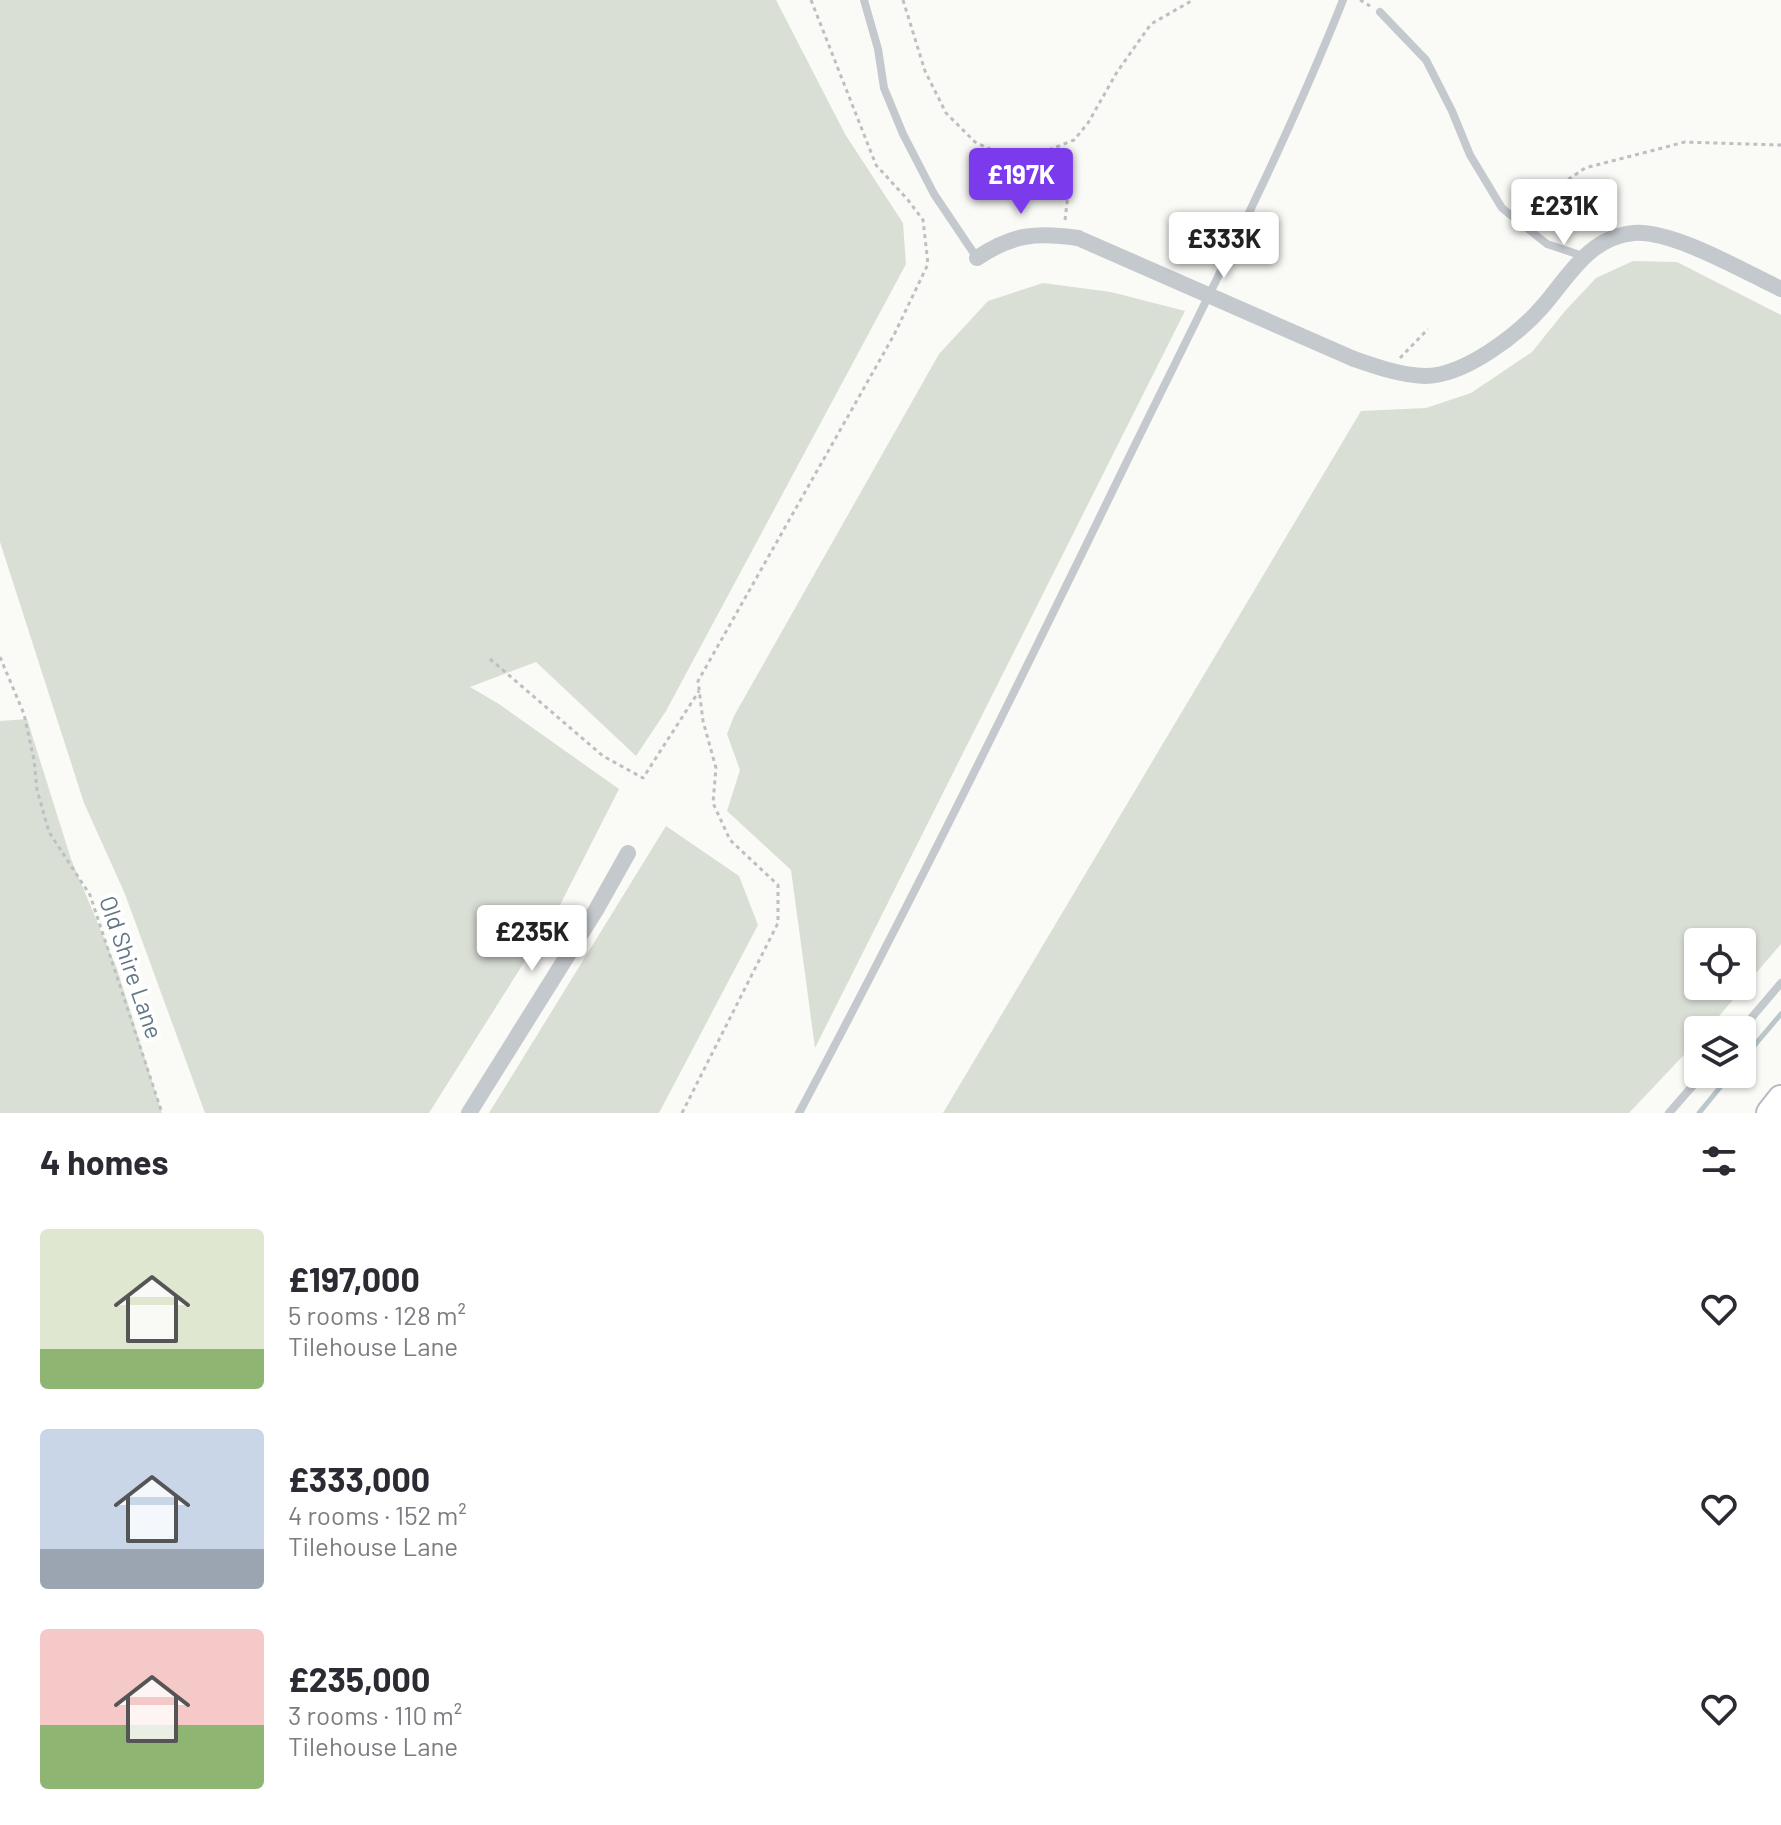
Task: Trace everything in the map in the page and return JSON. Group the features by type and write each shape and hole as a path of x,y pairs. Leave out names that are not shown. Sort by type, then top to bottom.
{"main road":[{"path":"1770,1113 1781,1099"}],"street":[{"path":"977,258 999,243 1029,234 1070,237 1354,359 1386,371 1425,376 1443,373 1501,344 1542,308 1583,256 1616,237 1636,233 1680,242 1781,289"},
{"path":"469,1113 596,910 628,853"}],"lane":[{"path":"864,0 878,49 884,88 903,134 934,194 977,258"},
{"path":"799,1113 1030,661 1218,276 1315,71 1343,0"},
{"path":"1380,12 1426,60 1470,155 1502,208 1547,244 1583,256"},
{"path":"1753,1016 1781,983"},
{"path":"1669,1113 1691,1088"}],"path":[{"path":"682,1113 778,923 778,885 730,840 713,803 716,768 703,721 698,681 894,335 928,264 923,220 876,165 811,0"},
{"path":"903,0 925,71 946,113 975,142 1004,156 1041,153 1074,140 1151,24 1193,0"},
{"path":"1513,217 1585,168 1685,142 1781,145"},
{"path":"1069,186 1070,237"},
{"path":"1386,371 1428,329"},
{"name":"Old Shire Lane","path":"0,657 24,714 37,790 49,832 90,895 162,1113"},
{"path":"490,659 603,756 643,778 699,691"}],"shaded area":[{"path":"0,0 776,0 845,134 903,223 906,264 666,711 636,756 536,662 470,687 619,789 559,907 429,1113 205,1113 125,894 84,803 0,542"},
{"path":"1633,261 1677,262 1781,315 1781,944 1756,973 1756,928 1684,928 1684,1000 1733,1000 1719,1016 1684,1016 1684,1055 1629,1113 943,1113 1361,411 1426,408 1471,393 1532,352 1596,278"},
{"path":"1043,283 1111,292 1185,311 815,1048 791,870 727,811 740,770 727,734 734,716 939,354 988,301"},
{"path":"27,719 71,859 117,969 162,1113 0,1113 0,721"},
{"path":"666,826 739,876 758,925 659,1113 489,1113"}],"waterway":[{"path":"1756,1043 1781,1014"},
{"path":"1699,1113 1720,1088"}]}
